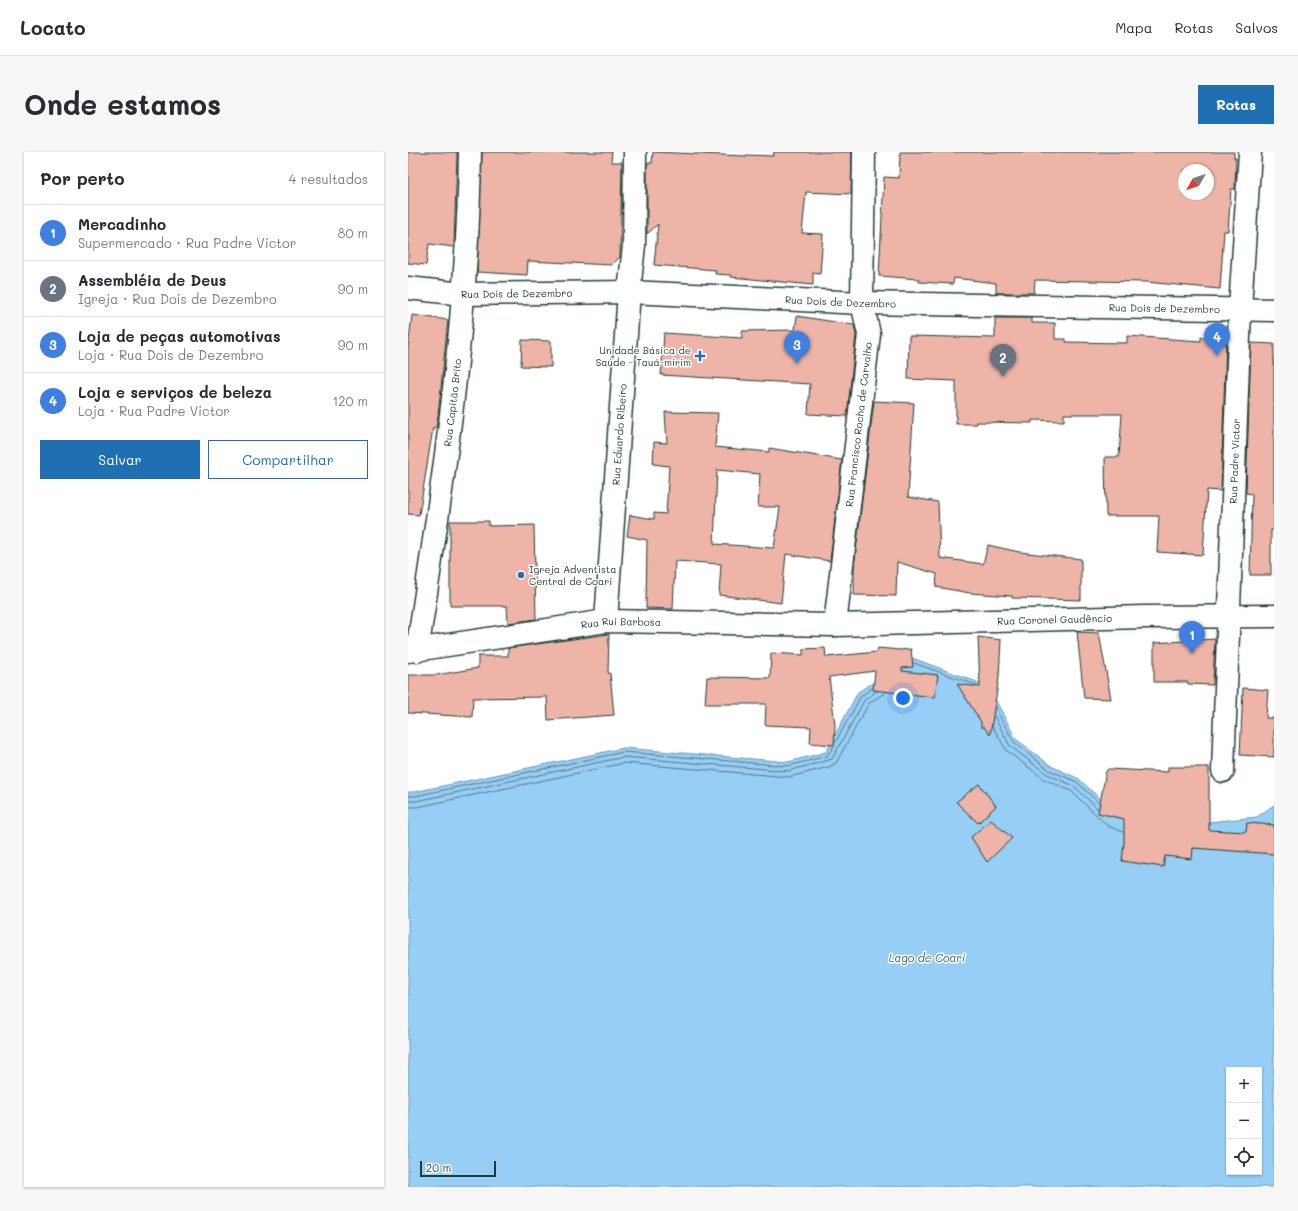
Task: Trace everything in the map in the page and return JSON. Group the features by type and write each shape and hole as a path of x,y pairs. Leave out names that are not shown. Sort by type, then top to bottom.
{"street":[{"name":"Rua Capitão Brito","path":"413,651 439,512 463,294 469,220 470,152"},
{"name":"Rua Eduardo Ribeiro","path":"606,621 629,292 634,245 635,152"},
{"name":"Rua Francisco Rocha de Carvalho","path":"835,625 870,334 862,303 864,152"},
{"name":"Rua Padre Victor","path":"1223,771 1240,309 1250,152"},
{"name":"Rua Dois de Dezembro","path":"408,288 463,294 629,292 862,303 1274,310"},
{"name":"Rua Coronel Gaudêncio","path":"835,625 1136,617 1274,616"},
{"name":"Rua Rui Barbosa","path":"413,651 606,621 835,625"}],"water":[{"name":"Lago de Coari","path":"912,658 988,686 1016,739 1051,766 1079,779 1116,814 1161,827 1257,817 1274,805 1274,1187 408,1187 408,792 624,748 788,762 826,752 858,692"}],"building":[{"path":"408,152 457,152 454,247 429,244 426,265 408,263"},
{"path":"482,152 612,152 611,162 622,162 620,257 612,265 528,261 527,275 477,272"},
{"path":"653,152 773,156 774,152 852,152 851,194 806,192 802,233 823,234 820,274 813,273 813,285 731,277 731,275 715,274 716,270 654,265 658,224 647,234 647,163 652,163"},
{"path":"900,152 1234,152 1234,158 1236,158 1235,189 1231,189 1228,231 1224,231 1220,289 1146,282 1035,280 1034,293 996,293 996,283 954,278 953,284 919,282 919,279 879,276 884,177 899,178"},
{"path":"412,315 448,320 438,416 436,428 433,428 419,515 408,514 408,349"},
{"path":"797,316 854,325 856,335 847,416 808,414 810,384 661,375 664,333 742,338 742,331 795,330"},
{"path":"995,318 1032,318 1032,323 1055,323 1055,339 1066,339 1066,342 1127,343 1127,336 1201,341 1201,337 1226,338 1221,491 1207,490 1203,555 1157,552 1159,516 1106,516 1105,457 1119,457 1122,414 1064,414 1064,421 1032,420 1032,423 977,422 977,424 956,424 956,381 908,379 909,336 995,338"},
{"path":"522,340 551,341 551,367 521,366"},
{"path":"1251,343 1274,344 1274,530 1271,530 1271,575 1250,575 1252,494 1246,493"},
{"path":"874,401 914,403 908,497 938,502 940,558 983,564 988,545 1019,552 1081,559 1081,600 1012,598 1012,596 970,593 936,587 937,574 897,562 896,596 854,595 854,567"},
{"path":"665,412 718,413 715,447 769,452 769,448 842,460 830,561 786,554 781,603 719,595 721,564 675,561 673,609 646,608 647,540 627,536 630,515 654,519 654,513 666,514 669,466 653,464 654,442 667,443","holes":["717,470 760,474 758,507 780,507 774,548 714,544"]},
{"path":"450,521 489,521 489,526 534,525 536,619 508,623 507,606 450,606"},
{"path":"1077,632 1099,633 1111,699 1084,698"},
{"path":"609,634 608,673 610,673 614,715 548,720 547,697 473,698 472,717 408,713 408,675 436,675 478,668 478,656 508,656 508,648"},
{"path":"978,637 1001,640 999,677 990,735 984,727 981,727 981,722 957,684 980,687"},
{"path":"1215,639 1213,685 1188,684 1188,682 1154,682 1154,643"},
{"path":"825,648 826,657 877,652 878,648 900,650 911,649 913,667 902,668 902,671 938,675 935,697 873,690 875,671 829,677 835,725 834,745 810,743 811,727 765,725 766,704 705,704 707,677 770,678 771,653 803,655 803,649"},
{"path":"1243,688 1268,690 1266,718 1274,718 1274,757 1240,755"},
{"path":"1168,767 1209,767 1209,830 1246,832 1247,823 1274,825 1274,854 1193,848 1192,859 1165,856 1163,867 1122,861 1124,819 1098,813 1106,771 1108,769 1168,772"},
{"path":"979,784 996,806 978,823 956,802"},
{"path":"991,820 1012,838 987,862 971,837"}],"place":[{"name":"Unidade Básica de Saúde - Tauá-mirim","path":"700,356"},
{"name":"Loja e serviços de beleza","path":"1217,356"},
{"name":"Loja de peças automotivas","path":"797,364"},
{"name":"Assembléia de Deus","path":"1003,377"},
{"name":"Igreja Adventista Central de Coari","path":"521,575"},
{"name":"Mercadinho","path":"1192,654"}]}
